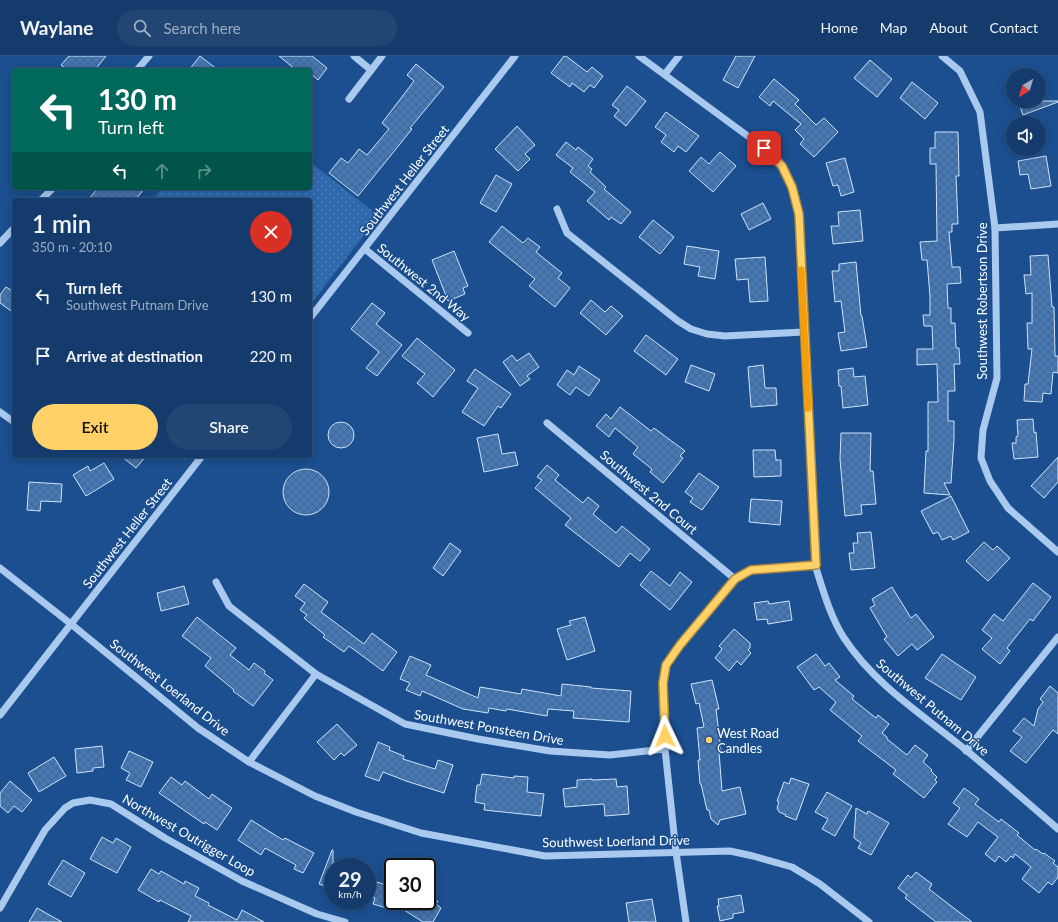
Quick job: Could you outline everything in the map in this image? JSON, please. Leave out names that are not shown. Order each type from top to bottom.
[{"type":"street","points":[[139,68],[149,56]]},
{"type":"street","points":[[354,56],[371,70]]},
{"type":"street","points":[[349,100],[382,56]]},
{"type":"street","name":"Southwest Heller Street","points":[[312,315],[516,56]]},
{"type":"street","name":"Southwest Putnam Drive","points":[[639,56],[764,148],[782,166],[792,187],[799,214],[816,565],[831,615],[844,638],[865,666],[889,689],[966,750],[1058,829]]},
{"type":"street","points":[[665,74],[679,56]]},
{"type":"street","name":"Southwest Robertson Drive","points":[[942,56],[960,71],[980,112],[995,228],[997,378],[983,430],[981,458],[990,481],[1008,508],[1058,552]]},
{"type":"street","points":[[43,198],[51,190]]},
{"type":"street","points":[[557,209],[567,233],[678,321],[692,329],[707,334],[725,336],[804,332]]},
{"type":"street","points":[[995,228],[1058,224]]},
{"type":"street","points":[[0,244],[12,230]]},
{"type":"street","name":"Southwest 2nd Way","points":[[365,249],[468,333]]},
{"type":"street","points":[[0,412],[12,421]]},
{"type":"street","name":"Southwest 2nd Court","points":[[547,423],[735,579]]},
{"type":"street","name":"Southwest Heller Street","points":[[0,715],[200,458]]},
{"type":"street","points":[[686,922],[676,852],[666,749],[663,683],[666,665],[680,645],[735,579],[751,570],[816,565]]},
{"type":"street","name":"Southwest Loerland Drive","points":[[0,568],[198,728],[249,762],[316,796],[356,812],[421,833],[545,856],[730,851],[753,856],[792,867],[820,884],[869,922]]},
{"type":"street","name":"Southwest Ponsteen Drive","points":[[216,582],[229,606],[316,674],[405,724],[478,739],[550,751],[610,755],[666,749]]},
{"type":"street","points":[[966,750],[1058,637]]},
{"type":"street","points":[[249,762],[316,674]]},
{"type":"street","name":"Northwest Outrigger Loop","points":[[0,908],[44,830],[65,808],[73,803],[90,800],[112,804],[166,838],[242,881],[317,914],[345,922]]},
{"type":"shaded area","points":[[312,164],[379,216],[312,302],[312,198],[154,198],[160,190],[312,190]]},
{"type":"building","points":[[69,56],[106,56],[97,68],[65,68],[61,65]]},
{"type":"building","points":[[200,56],[215,68],[191,68]]},
{"type":"building","points":[[279,56],[312,56],[327,68],[318,80],[312,75],[312,68],[294,68]]},
{"type":"building","points":[[564,56],[587,72],[592,67],[603,76],[594,88],[590,85],[584,92],[572,83],[570,87],[551,73]]},
{"type":"building","points":[[736,56],[755,56],[738,88],[723,80]]},
{"type":"building","points":[[870,60],[892,79],[877,97],[854,78]]},
{"type":"building","points":[[416,64],[444,87],[410,128],[412,129],[358,196],[329,173],[341,158],[348,163],[359,149],[367,155],[389,129],[382,123],[414,81],[407,75]]},
{"type":"building","points":[[774,79],[799,100],[795,104],[816,125],[824,118],[838,132],[814,157],[800,144],[804,139],[795,130],[801,124],[773,101],[770,106],[759,97]]},
{"type":"building","points":[[912,82],[938,103],[925,119],[900,98]]},
{"type":"building","points":[[627,86],[646,101],[626,126],[614,116],[619,110],[612,105]]},
{"type":"building","points":[[1046,101],[1058,102],[1046,106]]},
{"type":"building","points":[[1020,108],[1042,108],[1023,115]]},
{"type":"building","points":[[666,112],[699,136],[686,152],[678,146],[674,152],[661,142],[666,135],[655,127]]},
{"type":"building","points":[[517,126],[535,145],[525,154],[530,159],[518,171],[495,149]]},
{"type":"building","points":[[935,132],[958,132],[959,176],[956,176],[958,224],[952,224],[952,232],[949,232],[952,267],[960,267],[961,283],[947,284],[948,308],[951,308],[951,323],[955,323],[956,348],[959,348],[960,364],[954,364],[955,391],[948,391],[948,421],[954,421],[954,439],[951,483],[944,483],[950,495],[924,493],[926,451],[928,451],[928,402],[938,402],[937,364],[917,365],[917,349],[933,349],[932,326],[924,326],[923,315],[930,315],[930,296],[927,260],[922,260],[920,242],[937,241],[936,164],[930,164],[930,148],[935,148]]},
{"type":"building","points":[[566,142],[576,150],[578,147],[593,159],[588,166],[592,169],[590,172],[606,187],[604,189],[631,212],[621,224],[611,217],[609,220],[587,201],[595,192],[570,172],[573,168],[556,155]]},
{"type":"building","points":[[720,152],[736,166],[713,192],[689,171],[701,157],[709,164]]},
{"type":"building","points":[[1046,156],[1051,186],[1031,189],[1028,174],[1020,175],[1018,161]]},
{"type":"building","points":[[845,158],[854,192],[841,196],[838,185],[833,186],[826,163]]},
{"type":"building","points":[[496,175],[512,184],[496,212],[480,203]]},
{"type":"building","points":[[96,190],[143,190],[137,198],[90,198]]},
{"type":"building","points":[[763,203],[771,219],[749,230],[741,214]]},
{"type":"building","points":[[860,210],[863,241],[833,244],[831,226],[839,226],[838,212]]},
{"type":"building","points":[[653,220],[674,237],[660,254],[639,237]]},
{"type":"building","points":[[502,226],[523,243],[528,238],[540,247],[536,252],[562,273],[558,278],[570,288],[555,307],[529,286],[535,279],[489,242]]},
{"type":"building","points":[[687,246],[719,251],[715,279],[698,276],[700,267],[684,264]]},
{"type":"building","points":[[454,251],[468,286],[463,288],[465,294],[448,301],[432,260]]},
{"type":"building","points":[[1048,255],[1052,307],[1054,307],[1055,356],[1058,356],[1058,373],[1053,372],[1051,394],[1043,393],[1042,402],[1024,401],[1025,384],[1028,384],[1032,349],[1028,349],[1027,323],[1032,323],[1032,293],[1026,294],[1024,275],[1031,275],[1030,256]]},
{"type":"building","points":[[765,257],[768,301],[750,302],[748,279],[737,280],[735,259]]},
{"type":"building","points":[[856,262],[861,316],[867,347],[841,351],[838,333],[845,332],[841,301],[835,302],[832,271],[839,271],[839,264]]},
{"type":"building","points":[[6,287],[12,291],[12,312],[0,303],[0,295]]},
{"type":"building","points":[[591,300],[605,312],[611,306],[623,316],[606,335],[580,313]]},
{"type":"building","points":[[372,303],[385,313],[376,324],[402,345],[377,376],[366,368],[379,352],[351,329]]},
{"type":"building","points":[[646,335],[678,359],[666,375],[634,351]]},
{"type":"building","points":[[417,338],[455,370],[433,397],[417,383],[425,374],[402,356]]},
{"type":"building","points":[[529,353],[539,367],[527,376],[530,379],[520,386],[503,362],[512,355],[517,361]]},
{"type":"building","points":[[691,365],[715,374],[709,391],[685,382]]},
{"type":"building","points":[[763,365],[765,388],[776,388],[777,405],[751,407],[748,367]]},
{"type":"building","points":[[579,366],[600,380],[589,396],[576,387],[570,395],[557,385],[567,370],[574,375]]},
{"type":"building","points":[[853,368],[854,377],[865,376],[868,405],[843,408],[838,370]]},
{"type":"building","points":[[475,369],[511,394],[501,408],[498,406],[484,426],[462,412],[478,388],[467,381]]},
{"type":"building","points":[[620,407],[651,431],[654,428],[685,451],[680,456],[683,458],[663,483],[650,472],[652,469],[633,454],[638,447],[615,428],[609,437],[596,426],[606,414],[611,419]]},
{"type":"building","points":[[1033,419],[1034,433],[1036,432],[1038,457],[1014,459],[1012,443],[1016,443],[1016,437],[1018,436],[1017,420]]},
{"type":"building","points":[[341,422],[350,426],[354,435],[350,444],[341,448],[332,444],[328,435],[332,426]]},
{"type":"building","points":[[841,433],[871,433],[870,471],[873,471],[876,504],[861,505],[862,514],[845,516],[840,459]]},
{"type":"building","points":[[498,434],[502,454],[515,452],[518,465],[484,472],[477,438]]},
{"type":"building","points":[[753,450],[775,450],[776,460],[781,460],[781,476],[754,477]]},
{"type":"building","points":[[1058,457],[1058,482],[1044,498],[1031,486]]},
{"type":"building","points":[[124,458],[144,458],[136,468]]},
{"type":"building","points":[[104,463],[114,479],[86,496],[73,475],[88,466],[90,471]]},
{"type":"building","points":[[547,465],[559,475],[555,480],[583,503],[588,497],[599,506],[593,514],[616,533],[622,526],[650,549],[640,561],[630,553],[619,567],[565,525],[571,518],[535,488],[542,480],[537,477]]},
{"type":"building","points":[[306,469],[319,473],[325,479],[329,492],[325,505],[319,511],[306,515],[293,511],[287,505],[283,492],[287,479],[293,473]]},
{"type":"building","points":[[699,473],[719,487],[702,510],[690,502],[693,498],[685,492]]},
{"type":"building","points":[[29,482],[62,484],[61,502],[41,501],[40,511],[27,510]]},
{"type":"building","points":[[951,496],[969,532],[953,540],[951,536],[942,540],[938,532],[933,534],[921,511]]},
{"type":"building","points":[[751,499],[782,501],[780,525],[749,522]]},
{"type":"building","points":[[871,532],[875,568],[851,570],[849,553],[854,553],[853,543],[858,543],[857,533]]},
{"type":"building","points":[[984,542],[993,550],[997,546],[1010,558],[988,581],[966,561]]},
{"type":"building","points":[[450,543],[461,551],[443,576],[433,568]]},
{"type":"building","points":[[651,571],[670,586],[680,572],[692,582],[670,610],[640,585]]},
{"type":"building","points":[[1033,583],[1051,597],[1033,621],[1030,619],[1007,648],[1010,651],[1000,664],[982,649],[992,638],[982,630],[994,614],[1003,621]]},
{"type":"building","points":[[304,584],[328,602],[321,612],[364,644],[372,633],[397,652],[383,671],[349,646],[344,652],[323,637],[325,635],[304,618],[307,615],[300,610],[305,603],[295,596]]},
{"type":"building","points":[[184,586],[189,604],[161,611],[157,593]]},
{"type":"building","points":[[892,587],[911,618],[916,614],[934,637],[917,650],[912,644],[898,656],[884,639],[887,637],[870,608],[875,605],[872,599]]},
{"type":"building","points":[[768,601],[769,604],[789,601],[792,620],[768,624],[767,619],[757,620],[754,603]]},
{"type":"building","points":[[197,617],[236,648],[230,655],[249,670],[254,663],[265,671],[264,673],[273,680],[253,706],[233,691],[234,690],[205,666],[211,658],[182,636]]},
{"type":"building","points":[[585,617],[595,651],[567,660],[557,629],[571,625],[569,621]]},
{"type":"building","points":[[734,629],[750,643],[750,648],[748,650],[751,653],[741,665],[737,661],[729,671],[715,658],[722,649],[719,646]]},
{"type":"building","points":[[816,654],[825,666],[829,663],[840,677],[835,680],[854,696],[852,699],[876,718],[878,715],[889,724],[882,733],[887,737],[887,739],[907,755],[915,745],[928,755],[923,762],[937,777],[935,780],[937,782],[924,798],[893,774],[896,770],[858,741],[862,736],[830,710],[836,702],[819,687],[814,690],[797,667]]},
{"type":"building","points":[[942,654],[976,677],[961,700],[925,678]]},
{"type":"building","points":[[410,656],[431,665],[426,675],[478,698],[480,687],[521,694],[522,689],[561,696],[562,684],[631,691],[629,722],[573,718],[574,711],[548,709],[547,716],[507,709],[506,711],[489,708],[488,713],[463,709],[422,691],[420,696],[406,690],[410,683],[400,679]]},
{"type":"building","points":[[712,680],[719,709],[716,709],[721,751],[719,752],[722,791],[740,787],[746,814],[720,820],[718,825],[711,819],[709,810],[707,810],[700,784],[698,760],[700,760],[697,728],[704,727],[699,703],[696,704],[691,684]]},
{"type":"building","points":[[1050,686],[1058,693],[1058,734],[1053,730],[1026,763],[1010,751],[1022,737],[1013,731],[1024,718],[1034,726],[1038,709],[1043,702],[1040,699]]},
{"type":"building","points":[[337,724],[357,745],[344,756],[341,753],[334,760],[317,742]]},
{"type":"building","points":[[378,742],[390,747],[389,750],[404,756],[403,759],[435,769],[438,760],[453,765],[444,793],[383,772],[379,781],[365,776]]},
{"type":"building","points":[[102,746],[104,767],[93,768],[93,771],[77,773],[75,749]]},
{"type":"building","points":[[129,751],[153,762],[141,787],[126,780],[130,773],[121,768]]},
{"type":"building","points":[[54,757],[66,776],[39,792],[28,773]]},
{"type":"building","points":[[482,774],[514,778],[514,776],[528,777],[527,792],[544,794],[541,816],[484,810],[485,804],[475,802],[477,785],[480,785]]},
{"type":"building","points":[[171,777],[182,785],[185,781],[209,799],[212,794],[232,808],[217,830],[205,822],[204,824],[159,793]]},
{"type":"building","points":[[791,778],[809,784],[796,820],[785,816],[786,815],[779,812],[777,808],[779,802],[777,801],[784,782],[789,784]]},
{"type":"building","points":[[616,779],[617,787],[627,786],[629,814],[605,816],[604,804],[565,807],[563,789],[577,787],[577,780]]},
{"type":"building","points":[[10,781],[32,800],[22,812],[14,806],[8,813],[0,806],[0,793]]},
{"type":"building","points":[[964,788],[979,799],[975,804],[999,822],[1001,819],[1019,833],[1017,835],[1035,850],[1036,849],[1043,854],[1044,853],[1055,861],[1053,863],[1058,867],[1058,877],[1052,885],[1048,882],[1039,893],[1022,879],[1031,867],[1015,854],[1013,858],[1011,856],[1006,862],[999,856],[995,862],[985,854],[998,837],[978,822],[967,837],[948,824],[960,808],[953,803]]},
{"type":"building","points":[[827,792],[852,806],[835,836],[822,829],[828,819],[815,812]]},
{"type":"building","points":[[856,808],[867,814],[868,811],[889,823],[871,855],[858,848],[861,843],[854,838]]},
{"type":"building","points":[[251,820],[283,840],[285,838],[314,853],[303,873],[294,869],[296,865],[265,848],[261,855],[238,840]]},
{"type":"building","points":[[102,837],[113,843],[116,838],[131,847],[117,873],[90,859]]},
{"type":"building","points":[[332,850],[333,850],[333,858],[329,858]]},
{"type":"building","points":[[63,860],[85,873],[71,897],[48,884]]},
{"type":"building","points":[[151,869],[159,874],[161,871],[184,884],[185,881],[199,888],[195,896],[209,903],[208,905],[237,920],[242,910],[264,922],[188,922],[191,916],[160,900],[159,902],[138,890]]},
{"type":"building","points":[[324,871],[324,886],[319,884]]},
{"type":"building","points":[[916,872],[932,884],[929,889],[972,922],[936,922],[905,898],[907,895],[898,888],[908,875],[911,878]]},
{"type":"building","points":[[376,882],[384,884],[384,907],[376,905]]},
{"type":"building","points":[[741,895],[744,912],[733,914],[733,918],[720,921],[717,906],[719,906],[718,899]]},
{"type":"building","points":[[652,899],[656,922],[629,922],[626,903]]},
{"type":"building","points":[[436,904],[441,908],[433,922],[423,922],[404,910],[436,910]]},
{"type":"building","points":[[37,908],[62,922],[29,922]]},
{"type":"slow traffic","points":[[801,270],[808,408]]},
{"type":"place","name":"West Road Candles","points":[[709,740]]},
{"type":"route","points":[[665,736],[663,683],[666,665],[680,645],[735,579],[751,570],[816,565],[799,214],[792,187],[782,166],[764,148]]}]
